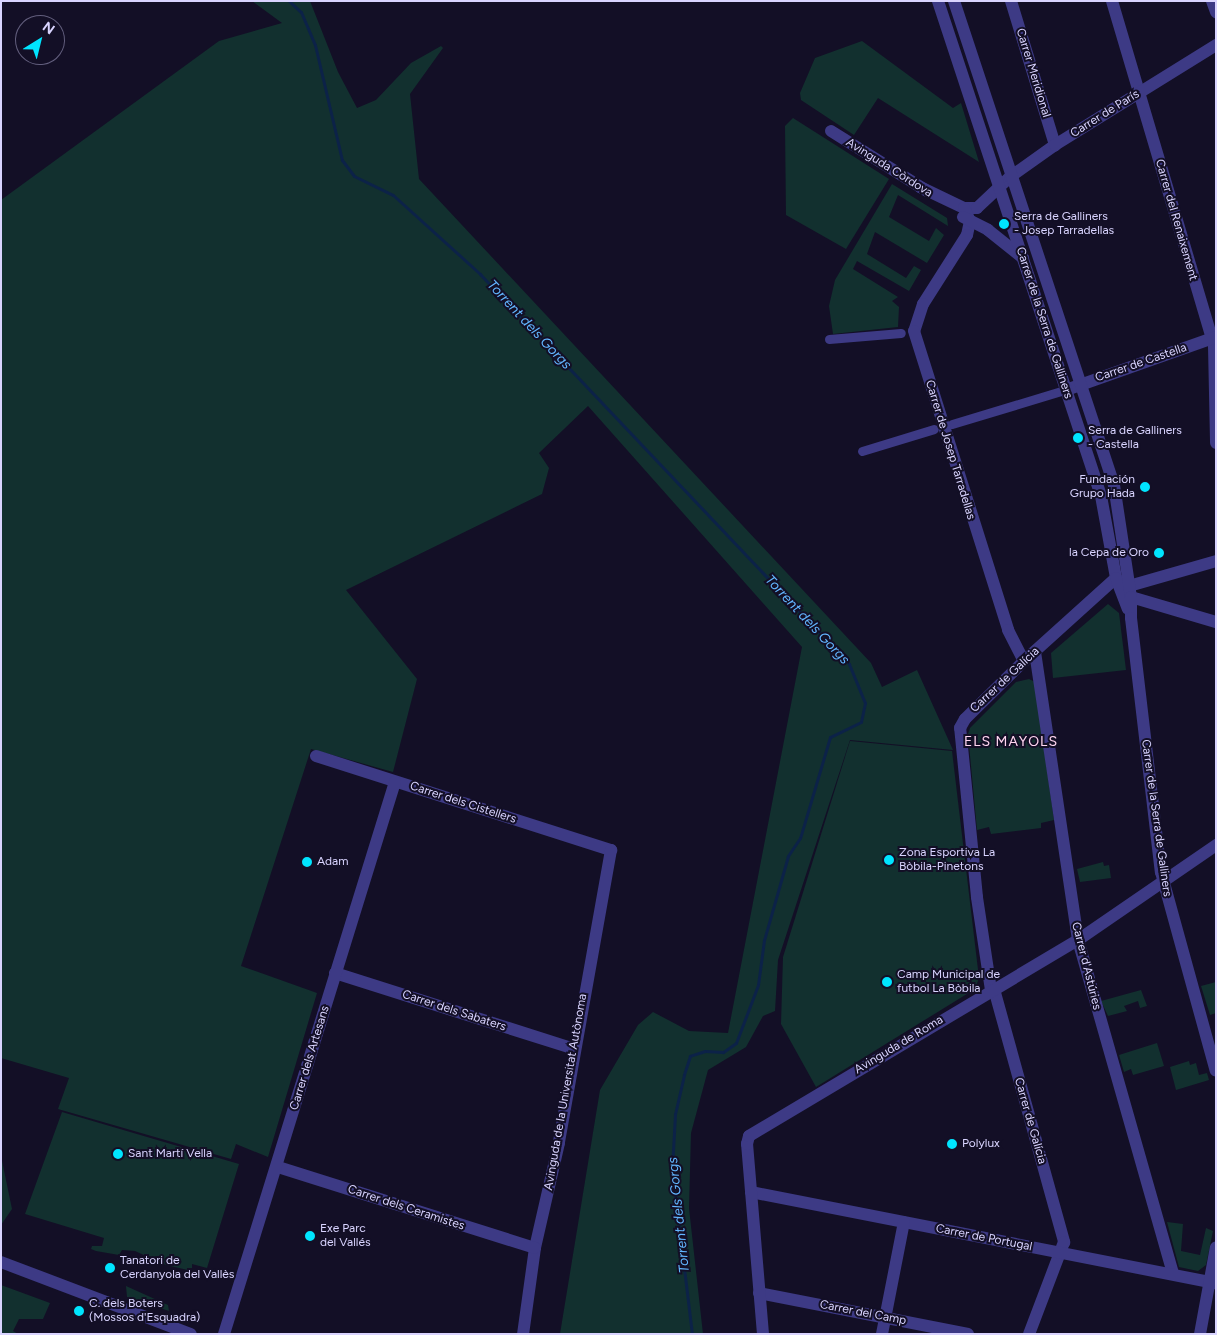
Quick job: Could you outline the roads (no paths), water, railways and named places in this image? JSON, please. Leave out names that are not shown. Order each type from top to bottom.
[{"type":"street","name":"Carrer de la Serra de Galliners","points":[[954,1],[1010,176],[1022,202],[1114,485],[1130,592],[1131,618],[1163,883],[1216,1071]]},
{"type":"street","name":"Carrer Meridional","points":[[1010,1],[1055,145]]},
{"type":"street","name":"Carrer del Renaixement","points":[[1112,1],[1214,337],[1216,443]]},
{"type":"street","points":[[1212,1],[1216,12]]},
{"type":"street","name":"Carrer de la Serra de Galliners","points":[[942,3],[998,187],[1023,258],[1064,390],[1101,496],[1116,578],[1131,618]]},
{"type":"street","name":"Carrer de París","points":[[987,202],[998,187],[1010,176],[1055,145],[1216,45]]},
{"type":"street","name":"Avinguda Còrdova","points":[[831,131],[947,204],[970,221],[988,230],[1023,258]]},
{"type":"street","points":[[920,187],[964,208],[977,208],[987,202]]},
{"type":"street","points":[[964,240],[976,231],[988,230],[982,217],[987,202]]},
{"type":"street","points":[[964,208],[970,221],[964,240]]},
{"type":"street","name":"Carrer de Josep Tarradellas","points":[[964,240],[923,304],[914,332],[1008,630],[1024,661]]},
{"type":"street","points":[[829,339],[901,332]]},
{"type":"street","name":"Carrer de Castella","points":[[952,424],[1064,390],[1214,337]]},
{"type":"street","points":[[862,451],[934,429]]},
{"type":"street","points":[[1106,531],[1115,533],[1120,528]]},
{"type":"street","points":[[1130,592],[1216,561]]},
{"type":"street","points":[[1116,578],[1122,577],[1130,592],[1216,622]]},
{"type":"street","name":"Carrer de Galícia","points":[[1029,1334],[1064,1242],[992,989],[976,888],[960,728],[965,719],[1024,661],[1116,578]]},
{"type":"street","name":"Carrer d'Astúries","points":[[1035,652],[1078,940],[1173,1273]]},
{"type":"street","name":"Carrer dels Cistellers","points":[[316,756],[611,850]]},
{"type":"street","name":"Carrer dels Artesans","points":[[224,1334],[278,1167],[335,973],[395,782]]},
{"type":"street","name":"Avinguda de Roma","points":[[763,1334],[747,1144],[749,1136],[992,989],[1078,940],[1216,845]]},
{"type":"street","name":"Avinguda de la Universitat Autònoma","points":[[523,1334],[535,1248],[559,1143],[574,1049],[611,850]]},
{"type":"street","name":"Carrer dels Sabaters","points":[[335,973],[574,1049]]},
{"type":"street","name":"Carrer dels Ceramistes","points":[[278,1167],[535,1248]]},
{"type":"street","name":"Carrer de Portugal","points":[[751,1192],[1212,1282]]},
{"type":"street","points":[[882,1334],[904,1222]]},
{"type":"street","points":[[1200,1334],[1212,1282],[1216,1247]]},
{"type":"street","points":[[1,1262],[191,1334]]},
{"type":"street","name":"Carrer del Camp","points":[[759,1293],[968,1334]]},
{"type":"waterway","name":"Torrent dels Gorgs","points":[[289,1],[301,12],[315,45],[342,160],[354,176],[393,195],[480,274],[849,664],[865,703],[861,722],[830,737],[800,838],[788,856],[764,940],[758,985],[736,1043],[723,1052],[705,1051],[690,1056],[684,1075],[675,1114],[672,1169],[692,1334]]},
{"type":"place","name":"Serra de Galliners - Josep Tarradellas","points":[[1004,224]]},
{"type":"place","name":"Serra de Galliners - Castella","points":[[1078,438]]},
{"type":"place","name":"Fundación Grupo Hada","points":[[1145,487]]},
{"type":"place","name":"la Cepa de Oro","points":[[1159,553]]},
{"type":"place","name":"Zona Esportiva La Bòbila-Pinetons","points":[[889,860]]},
{"type":"place","name":"Adam","points":[[307,862]]},
{"type":"place","name":"Camp Municipal de futbol La Bòbila","points":[[887,982]]},
{"type":"place","name":"Polylux","points":[[952,1144]]},
{"type":"place","name":"Sant Martí Vella","points":[[118,1154]]},
{"type":"place","name":"Exe Parc del Vallés","points":[[310,1236]]},
{"type":"place","name":"Tanatori de Cerdanyola del Vallès","points":[[110,1268]]},
{"type":"place","name":"C. dels Boters (Mossos d'Esquadra)","points":[[79,1311]]},
{"type":"district","name":"ELS MAYOLS","points":[[1011,742]]}]
